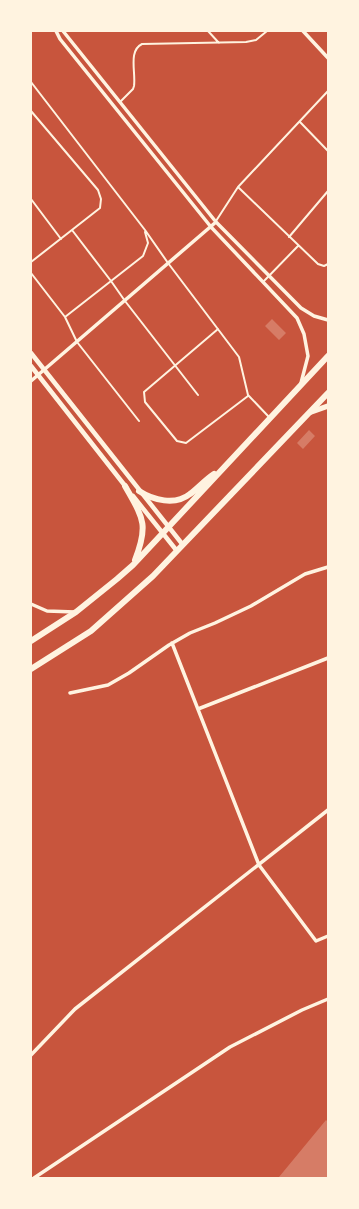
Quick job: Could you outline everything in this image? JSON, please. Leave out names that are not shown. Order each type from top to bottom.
[{"type":"main road","points":[[31,641],[76,612],[133,565],[328,356]]},
{"type":"main road","points":[[31,669],[91,631],[147,582],[328,393]]},
{"type":"main road","points":[[307,414],[328,406]]},
{"type":"main road","points":[[139,491],[155,500],[178,500],[189,495],[229,462]]},
{"type":"main road","points":[[125,486],[139,511],[144,529],[141,546],[133,565]]},
{"type":"street","points":[[56,31],[65,45],[210,227],[297,318],[304,334],[308,356],[301,386]]},
{"type":"street","points":[[63,31],[216,222],[301,308],[314,316],[328,320]]},
{"type":"street","points":[[303,31],[328,58]]},
{"type":"street","points":[[31,381],[216,222]]},
{"type":"street","points":[[31,354],[183,545]]},
{"type":"street","points":[[31,366],[177,551]]},
{"type":"street","points":[[70,693],[108,685],[190,633],[216,623],[251,606],[305,574],[328,567]]},
{"type":"street","points":[[31,604],[47,611],[76,612]]},
{"type":"street","points":[[172,643],[259,865],[316,941],[328,936]]},
{"type":"street","points":[[198,709],[328,658]]},
{"type":"street","points":[[31,1055],[75,1009],[328,810]]},
{"type":"street","points":[[34,1178],[230,1047],[302,1010],[328,999]]},
{"type":"lane","points":[[208,31],[219,43]]},
{"type":"lane","points":[[120,102],[133,89],[134,86],[134,53],[137,46],[142,44],[246,42],[256,40],[266,31]]},
{"type":"lane","points":[[31,82],[145,230],[239,357],[248,395],[270,418]]},
{"type":"lane","points":[[216,222],[238,187],[328,91]]},
{"type":"lane","points":[[31,111],[98,190],[101,199],[100,208],[31,262]]},
{"type":"lane","points":[[300,122],[328,151]]},
{"type":"lane","points":[[238,187],[318,264],[324,266],[328,264]]},
{"type":"lane","points":[[289,237],[328,190]]},
{"type":"lane","points":[[31,199],[61,239]]},
{"type":"lane","points":[[72,230],[198,395]]},
{"type":"lane","points":[[65,317],[143,256],[148,243],[145,230]]},
{"type":"lane","points":[[264,282],[298,246]]},
{"type":"lane","points":[[31,273],[65,317],[78,342],[139,421]]},
{"type":"lane","points":[[218,329],[144,392],[145,402],[177,441],[186,443],[248,395]]},
{"type":"building","points":[[272,319],[286,333],[279,340],[265,326]]},
{"type":"building","points":[[309,430],[315,436],[303,449],[297,443]]},
{"type":"building","points":[[326,1120],[328,1122],[328,1178],[280,1178],[279,1177]]}]
